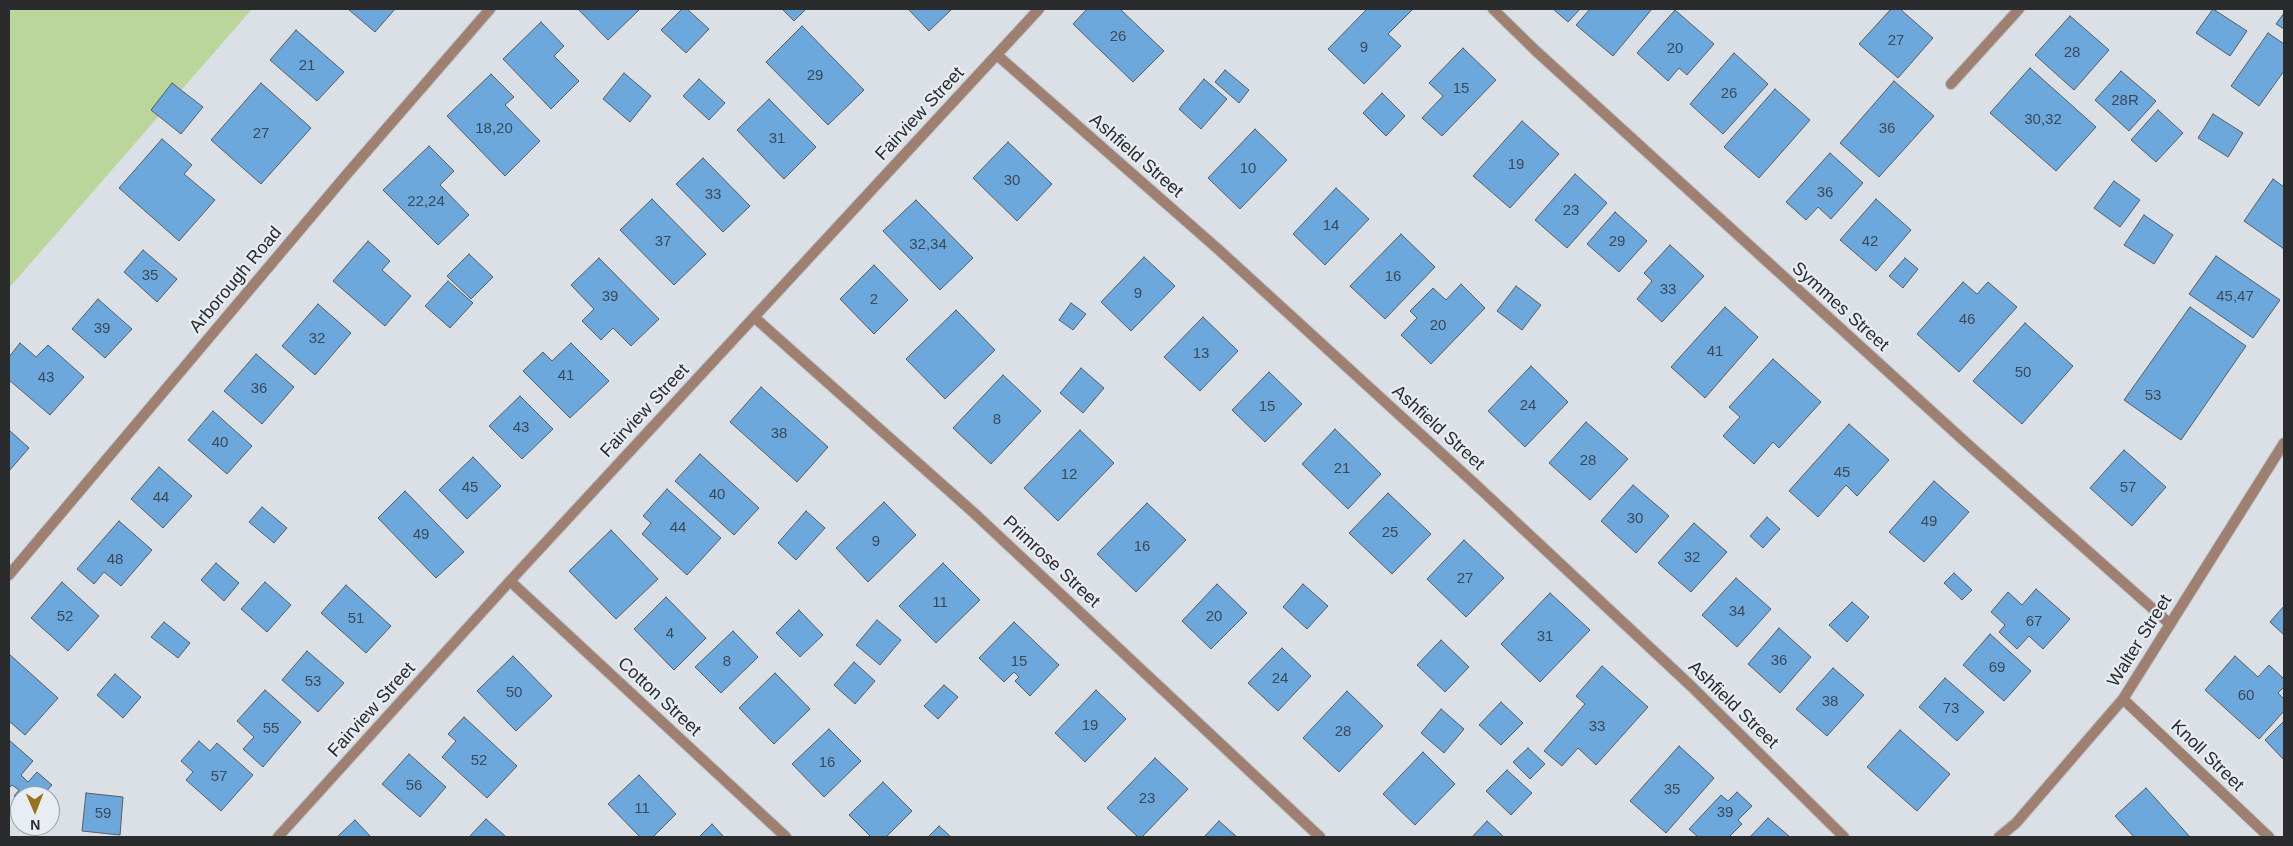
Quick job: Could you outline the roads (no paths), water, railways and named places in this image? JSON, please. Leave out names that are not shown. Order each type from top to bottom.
[{"type":"street","name":"Arborough Road","points":[[9,574],[347,174],[490,9]]},
{"type":"street","name":"Fairview Street","points":[[278,837],[510,581],[1039,9]]},
{"type":"street","name":"Symmes Street","points":[[1493,9],[1536,51],[1966,443],[2170,624]]},
{"type":"street","points":[[1951,84],[2019,9]]},
{"type":"street","name":"Ashfield Street","points":[[997,55],[1219,250],[1475,484],[1691,686],[1844,837]]},
{"type":"street","name":"Primrose Street","points":[[754,317],[974,513],[1320,837]]},
{"type":"street","name":"Walter Street","points":[[1999,837],[2016,823],[2123,699],[2284,443]]},
{"type":"street","name":"Cotton Street","points":[[510,581],[786,837]]},
{"type":"street","name":"Knoll Street","points":[[2123,699],[2269,837]]}]
